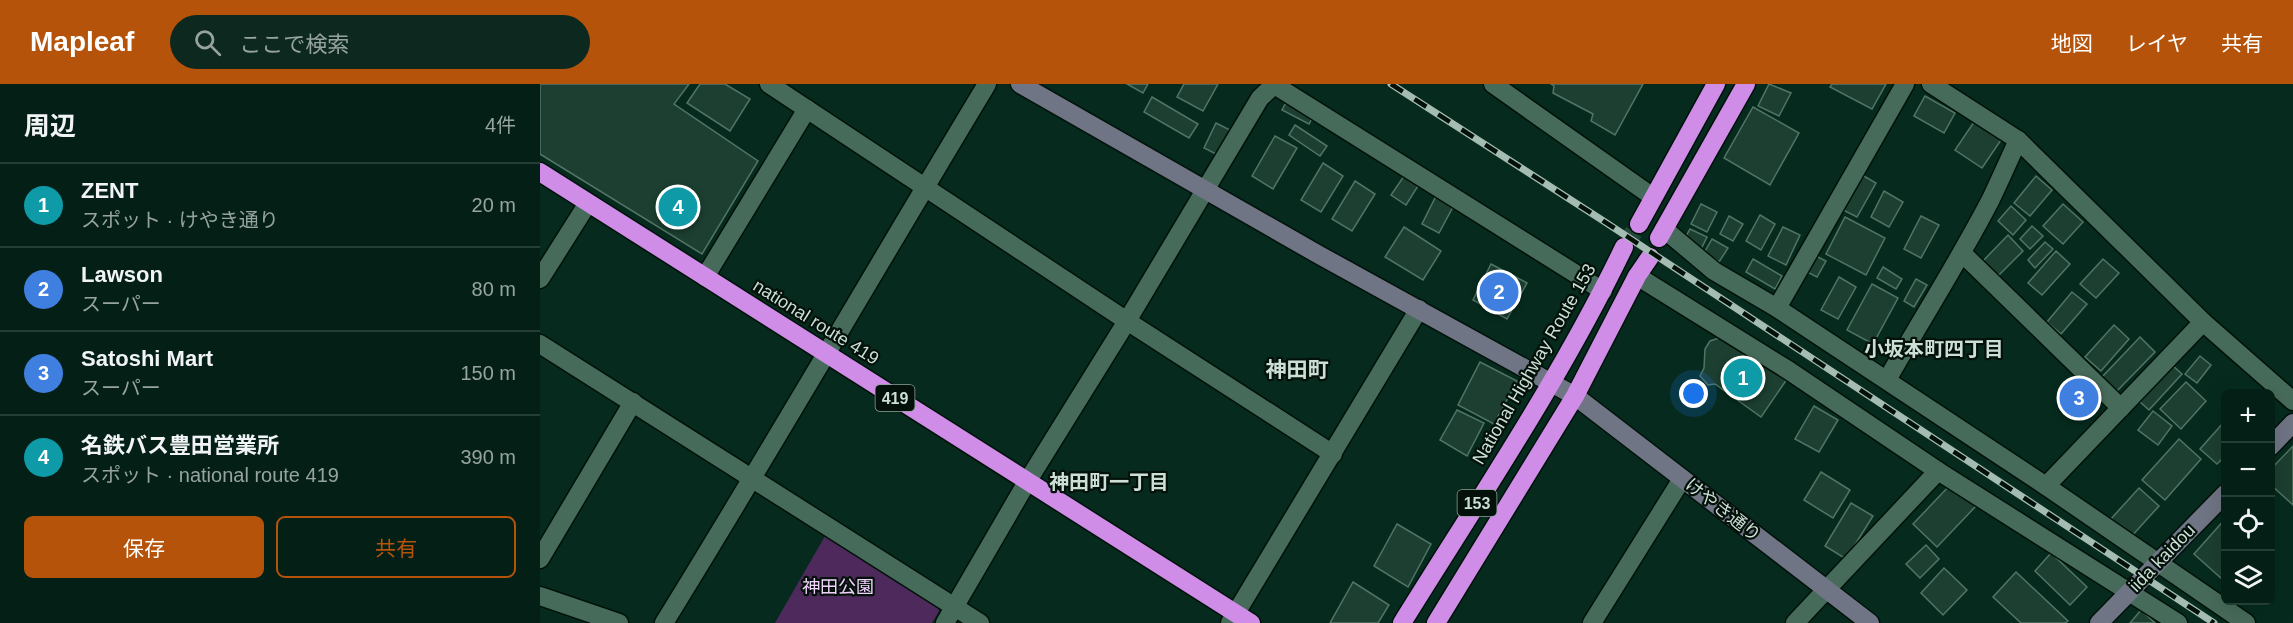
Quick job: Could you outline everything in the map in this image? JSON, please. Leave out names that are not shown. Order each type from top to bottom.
[{"type":"highway","points":[[1639,224],[1716,84]]},
{"type":"highway","points":[[1662,233],[1746,84]]},
{"type":"highway","name":"national route 419","points":[[540,172],[1239,620]]},
{"type":"highway","name":"National Highway Route 153","points":[[1402,623],[1551,382],[1603,291],[1624,247]]},
{"type":"highway","name":"153","points":[[1436,623],[1575,396],[1637,276],[1650,257]]},
{"type":"street","points":[[769,84],[1333,454]]},
{"type":"street","points":[[664,623],[753,479],[825,353],[987,84]]},
{"type":"street","name":"けやき通り","points":[[1020,84],[1321,256],[1575,396],[1870,623]]},
{"type":"street","points":[[950,615],[1027,482],[1127,321],[1260,98],[1275,84],[1603,291]]},
{"type":"street","points":[[1493,84],[1653,197]]},
{"type":"street","points":[[1777,308],[1905,84]]},
{"type":"street","points":[[1931,84],[2018,140],[2203,322],[2293,401]]},
{"type":"street","points":[[705,276],[807,109]]},
{"type":"street","points":[[1887,380],[1931,301],[1962,253],[2018,140]]},
{"type":"street","points":[[540,279],[588,202]]},
{"type":"street","points":[[1662,233],[1713,271],[1777,308],[1887,380],[2246,623]]},
{"type":"street","points":[[1962,253],[2121,408]]},
{"type":"street","points":[[1637,276],[1788,370],[1938,471],[2178,623]]},
{"type":"street","points":[[1239,620],[1419,309]]},
{"type":"street","points":[[2046,486],[2203,322]]},
{"type":"street","points":[[540,344],[753,479],[950,615],[980,623]]},
{"type":"street","points":[[540,559],[633,402]]},
{"type":"street","points":[[2275,443],[2293,423]]},
{"type":"street","points":[[1795,623],[1938,471]]},
{"type":"street","points":[[1592,623],[1682,479]]},
{"type":"street","name":"iida kaidou","points":[[2099,623],[2222,497]]},
{"type":"street","points":[[540,596],[619,623]]},
{"type":"green space","name":"神田公園","points":[[825,536],[936,605],[939,611],[932,623],[775,623]]},
{"type":"building","points":[[540,84],[689,84],[674,104],[758,161],[702,254],[540,154]]},
{"type":"building","points":[[700,84],[725,84],[750,99],[730,131],[687,103]]},
{"type":"building","points":[[1127,84],[1148,84],[1143,93]]},
{"type":"building","points":[[1184,84],[1218,84],[1203,111],[1177,97]]},
{"type":"building","points":[[1551,84],[1643,84],[1615,135],[1591,121],[1593,114],[1553,93],[1554,86]]},
{"type":"building","points":[[1769,84],[1791,93],[1779,116],[1758,106]]},
{"type":"building","points":[[1832,84],[1886,84],[1872,109],[1830,87]]},
{"type":"building","points":[[1925,96],[1955,113],[1944,133],[1914,116]]},
{"type":"building","points":[[1152,97],[1198,124],[1189,138],[1144,112]]},
{"type":"building","points":[[1289,97],[1316,111],[1309,124],[1282,110]]},
{"type":"building","points":[[1753,107],[1799,133],[1770,185],[1724,158]]},
{"type":"building","points":[[1974,122],[2001,140],[1982,168],[1955,150]]},
{"type":"building","points":[[1216,123],[1230,130],[1218,155],[1204,148]]},
{"type":"building","points":[[1295,125],[1327,146],[1320,156],[1289,135]]},
{"type":"building","points":[[1275,136],[1297,148],[1273,189],[1252,176]]},
{"type":"building","points":[[1323,163],[1343,176],[1321,212],[1301,200]]},
{"type":"building","points":[[1862,175],[1876,183],[1857,217],[1843,210]]},
{"type":"building","points":[[1404,176],[1418,186],[1406,205],[1391,195]]},
{"type":"building","points":[[2036,176],[2052,190],[2030,216],[2014,203]]},
{"type":"building","points":[[1355,181],[1375,194],[1352,231],[1332,219]]},
{"type":"building","points":[[1884,191],[1903,202],[1889,227],[1871,217]]},
{"type":"building","points":[[1436,196],[1454,205],[1439,233],[1422,224]]},
{"type":"building","points":[[1701,204],[1717,212],[1707,232],[1691,224]]},
{"type":"building","points":[[2063,204],[2083,222],[2063,244],[2043,226]]},
{"type":"building","points":[[2011,206],[2026,220],[2013,235],[1998,221]]},
{"type":"building","points":[[1760,215],[1775,224],[1761,250],[1746,241]]},
{"type":"building","points":[[1729,216],[1743,224],[1733,241],[1720,234]]},
{"type":"building","points":[[1921,216],[1939,225],[1921,258],[1904,249]]},
{"type":"building","points":[[1845,217],[1885,238],[1866,275],[1826,254]]},
{"type":"building","points":[[2032,226],[2043,236],[2030,249],[2020,239]]},
{"type":"building","points":[[1404,227],[1441,251],[1423,280],[1385,257]]},
{"type":"building","points":[[1783,227],[1800,235],[1786,265],[1768,256]]},
{"type":"building","points":[[1690,229],[1707,237],[1701,249],[1684,240]]},
{"type":"building","points":[[2008,235],[2023,251],[1997,277],[1982,262]]},
{"type":"building","points":[[1712,239],[1728,248],[1719,262],[1704,253]]},
{"type":"building","points":[[2045,242],[2053,249],[2035,268],[2028,260]]},
{"type":"building","points":[[2056,251],[2070,264],[2042,295],[2028,283]]},
{"type":"building","points":[[1816,256],[1826,261],[1817,277],[1807,272]]},
{"type":"building","points":[[1753,259],[1782,276],[1775,289],[1746,272]]},
{"type":"building","points":[[2103,259],[2119,273],[2096,298],[2080,284]]},
{"type":"building","points":[[1491,264],[1527,283],[1507,319],[1473,300]]},
{"type":"building","points":[[1883,267],[1902,279],[1896,289],[1877,278]]},
{"type":"building","points":[[1839,277],[1856,287],[1838,319],[1821,310]]},
{"type":"building","points":[[1916,279],[1927,285],[1914,307],[1904,301]]},
{"type":"building","points":[[1872,284],[1898,298],[1873,344],[1847,330]]},
{"type":"building","points":[[2072,292],[2087,304],[2061,334],[2047,322]]},
{"type":"building","points":[[2114,325],[2129,339],[2101,371],[2085,357]]},
{"type":"building","points":[[1722,337],[1787,379],[1761,417],[1715,384],[1708,385],[1700,376],[1704,368],[1705,349],[1710,341]]},
{"type":"building","points":[[2140,337],[2155,352],[2117,391],[2102,377]]},
{"type":"building","points":[[2200,356],[2211,365],[2197,383],[2185,374]]},
{"type":"building","points":[[1480,362],[1517,381],[1494,424],[1458,405]]},
{"type":"building","points":[[2172,365],[2182,374],[2149,410],[2139,401]]},
{"type":"building","points":[[2186,382],[2206,401],[2181,429],[2160,409]]},
{"type":"building","points":[[1814,406],[1838,420],[1819,452],[1795,439]]},
{"type":"building","points":[[1457,410],[1484,423],[1467,456],[1440,440]]},
{"type":"building","points":[[2153,411],[2172,426],[2158,445],[2138,430]]},
{"type":"building","points":[[2221,425],[2221,460],[2217,464],[2200,449]]},
{"type":"building","points":[[2179,439],[2201,459],[2165,500],[2142,480]]},
{"type":"building","points":[[2293,446],[2293,505],[2275,489],[2275,465]]},
{"type":"building","points":[[1821,472],[1850,490],[1833,518],[1804,500]]},
{"type":"building","points":[[1952,483],[1976,506],[1937,547],[1913,524]]},
{"type":"building","points":[[2139,488],[2159,506],[2130,538],[2110,520]]},
{"type":"building","points":[[1851,503],[1873,516],[1846,559],[1825,546]]},
{"type":"building","points":[[1397,524],[1431,544],[1408,587],[1374,566]]},
{"type":"building","points":[[2221,524],[2221,578],[2194,554]]},
{"type":"building","points":[[1926,545],[1939,559],[1920,578],[1906,564]]},
{"type":"building","points":[[2051,553],[2087,587],[2070,605],[2035,571]]},
{"type":"building","points":[[1944,568],[1967,590],[1943,615],[1921,593]]},
{"type":"building","points":[[2016,572],[2068,621],[2065,623],[2021,623],[1993,597]]},
{"type":"building","points":[[1353,582],[1389,605],[1378,623],[1330,623]]},
{"type":"building","points":[[2141,610],[2155,623],[2130,623]]},
{"type":"tunnel","points":[[1624,247],[1639,224]]},
{"type":"railway","points":[[1391,84],[1602,220],[2214,623]]},
{"type":"place","name":"名鉄バス豊田営業所","points":[[678,207]]},
{"type":"place","name":"Lawson","points":[[1499,292]]},
{"type":"place","name":"ZENT","points":[[1743,378]]},
{"type":"place","name":"Satoshi Mart","points":[[2079,398]]},
{"type":"district","name":"小坂本町四丁目","points":[[1934,349]]},
{"type":"district","name":"神田町","points":[[1297,369]]},
{"type":"district","name":"神田町一丁目","points":[[1109,482]]}]
